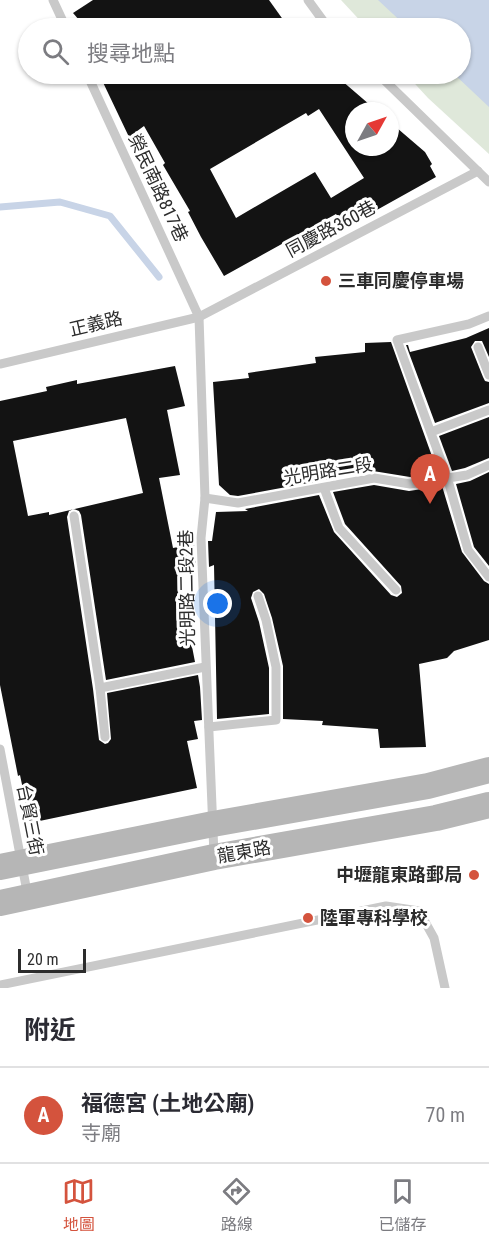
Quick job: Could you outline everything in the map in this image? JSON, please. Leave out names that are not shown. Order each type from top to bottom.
[{"type":"street","name":"龍東路","points":[[11,864],[213,824],[429,786],[489,770]]},
{"type":"street","name":"龍東路","points":[[0,903],[214,857],[436,818],[489,805]]},
{"type":"lane","points":[[53,0],[61,18]]},
{"type":"lane","points":[[308,0],[321,18]]},
{"type":"lane","name":"榮民南路817巷","points":[[92,84],[199,317]]},
{"type":"lane","points":[[388,84],[489,182]]},
{"type":"lane","name":"同慶路360巷","points":[[199,317],[478,171]]},
{"type":"lane","points":[[489,316],[469,324],[398,340],[447,477],[468,550],[489,577]]},
{"type":"lane","name":"正義路","points":[[0,364],[199,317]]},
{"type":"lane","name":"光明路二段2巷","points":[[199,317],[205,498],[201,538],[214,857]]},
{"type":"lane","points":[[478,346],[489,375]]},
{"type":"lane","points":[[431,432],[489,410]]},
{"type":"lane","name":"光明路二段","points":[[205,498],[238,503],[374,478],[410,483],[467,475],[489,465]]},
{"type":"lane","points":[[324,488],[339,528],[396,590]]},
{"type":"lane","points":[[74,516],[100,688],[105,737]]},
{"type":"lane","points":[[209,727],[276,720],[276,667],[266,620],[258,596]]},
{"type":"lane","points":[[100,688],[205,667]]},
{"type":"lane","name":"台貿三街","points":[[0,749],[11,864],[28,897]]},
{"type":"lane","points":[[0,985],[386,906],[419,911],[434,938],[445,988]]},
{"type":"shaded area","points":[[341,0],[489,0],[489,154],[415,84],[471,84],[471,18],[358,18]]},
{"type":"water","points":[[378,0],[489,0],[489,107],[465,84],[471,84],[471,18],[397,18]]},
{"type":"building","points":[[93,0],[269,0],[282,18],[77,18],[73,13]]},
{"type":"building","points":[[104,84],[346,84],[367,102],[345,102],[345,149],[319,109],[308,116],[306,113],[210,169],[236,218],[315,172],[331,198],[364,178],[350,156],[399,156],[399,130],[425,152],[436,177],[375,211],[371,203],[341,221],[336,214],[224,276],[163,165],[165,163],[144,126],[129,137]]},
{"type":"building","points":[[489,328],[489,357],[482,341],[475,341],[471,347],[485,381],[489,382],[489,403],[435,423],[406,345],[410,352],[466,338]]},
{"type":"building","points":[[391,342],[438,473],[410,477],[373,471],[238,496],[230,495],[219,485],[213,382],[249,378],[248,373],[316,363],[315,357],[365,352],[365,343]]},
{"type":"building","points":[[175,366],[185,406],[167,410],[180,475],[159,478],[173,548],[194,544],[196,570],[178,574],[195,662],[106,680],[81,515],[74,509],[143,493],[126,418],[13,441],[28,516],[49,512],[49,515],[73,509],[69,511],[67,517],[99,740],[105,744],[111,739],[107,693],[198,675],[202,720],[194,721],[198,739],[187,741],[197,788],[30,823],[0,685],[0,401],[47,391],[46,387],[77,380],[77,384]]},
{"type":"building","points":[[489,417],[489,458],[452,471],[439,436]]},
{"type":"building","points":[[489,472],[489,566],[474,547],[456,484],[470,481]]},
{"type":"building","points":[[374,485],[409,491],[442,486],[462,552],[484,581],[489,584],[489,640],[454,651],[447,658],[419,664],[426,747],[380,748],[378,729],[322,725],[323,721],[283,719],[283,666],[272,618],[264,594],[259,589],[253,592],[251,598],[269,668],[269,714],[217,719],[214,565],[209,567],[208,541],[212,541],[216,512],[248,511],[245,509],[319,495],[334,532],[391,595],[397,597],[402,593],[401,586],[345,524],[333,492]]},
{"type":"waterway","points":[[0,207],[60,202],[110,216],[159,277]]},
{"type":"place","name":"三車同慶停車場","points":[[326,281]]},
{"type":"place","name":"福德宮 (土地公廟)","points":[[430,504]]},
{"type":"place","name":"中壢龍東路郵局","points":[[474,875]]},
{"type":"place","name":"陸軍專科學校","points":[[308,918]]}]
